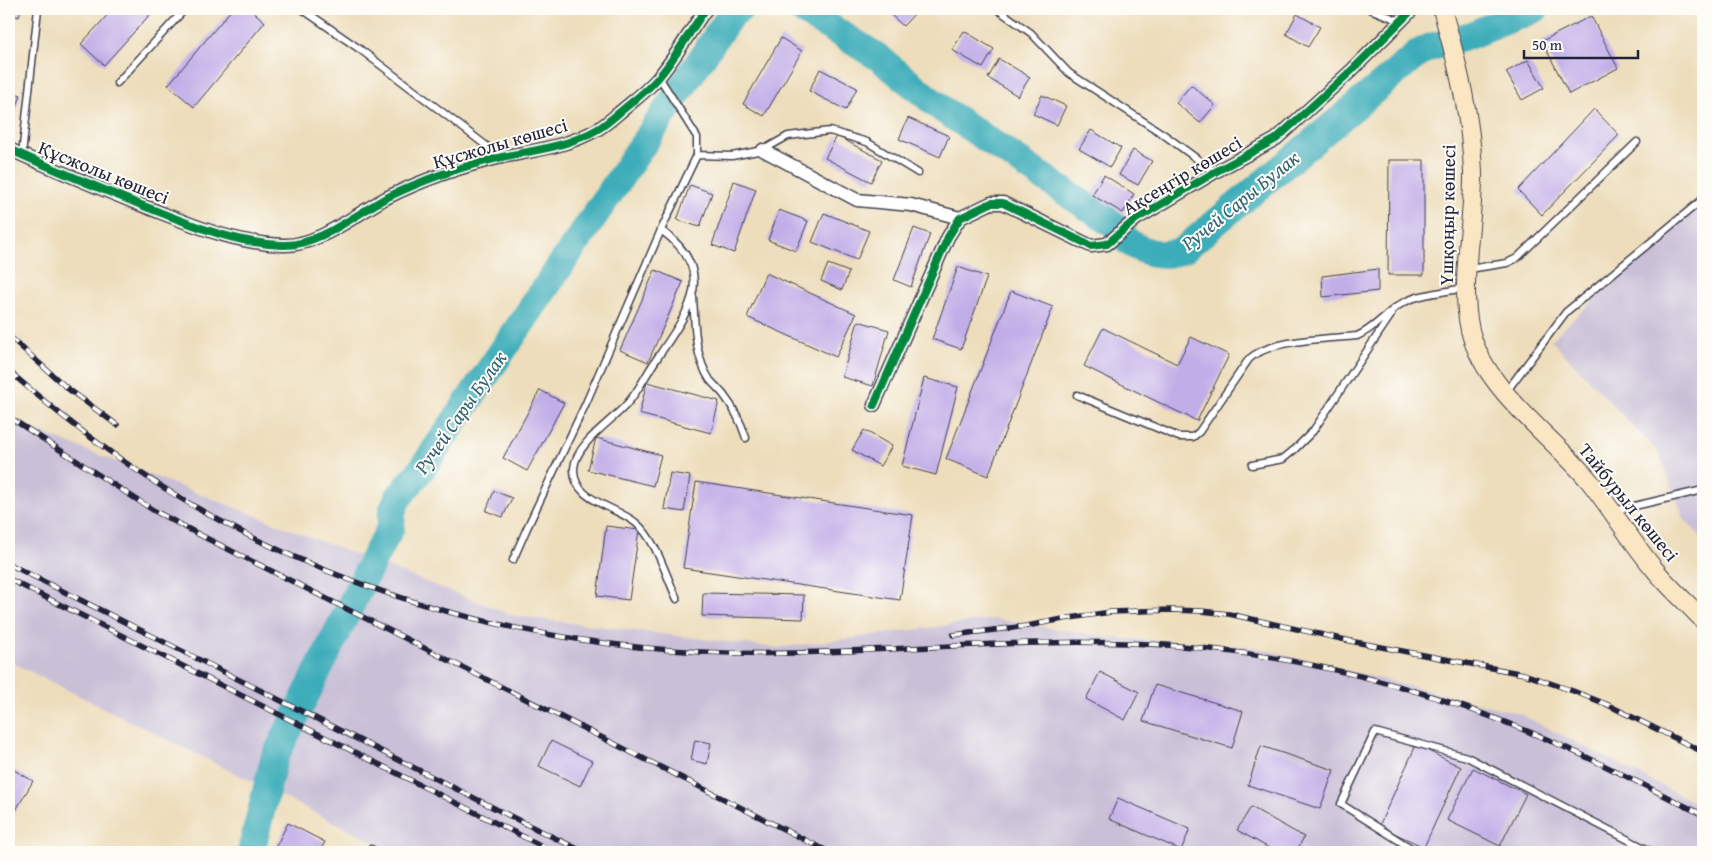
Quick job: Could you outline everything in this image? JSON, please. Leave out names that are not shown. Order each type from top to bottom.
[{"type":"main road","name":"Үшқоңыр көшесі","points":[[1442,9],[1454,51],[1468,118],[1471,145],[1472,197],[1466,288],[1467,310],[1470,330],[1484,363]]},
{"type":"main road","name":"Тайбурыл көшесі","points":[[1484,363],[1506,393],[1590,481],[1656,571],[1703,620]]},
{"type":"street","name":"Құсжолы көшесі","points":[[9,149],[208,231],[258,244],[285,246],[303,243],[406,189],[502,157],[553,148],[598,129],[644,93],[659,77],[706,9]]},
{"type":"street","name":"Ақсеңгір көшесі","points":[[960,218],[991,203],[1003,202],[1091,246],[1107,244],[1136,219],[1215,172],[1276,139],[1352,70],[1413,9]]},
{"type":"street","points":[[763,150],[857,200],[911,205],[960,218],[948,237],[874,406]]},
{"type":"lane","points":[[22,155],[38,9]]},
{"type":"lane","points":[[117,83],[185,9]]},
{"type":"lane","points":[[302,9],[361,50],[502,157]]},
{"type":"lane","points":[[998,9],[1031,33],[1069,73],[1163,134],[1215,172]]},
{"type":"lane","points":[[1370,9],[1400,21]]},
{"type":"lane","points":[[513,560],[586,403],[661,230],[697,155],[697,137],[659,77]]},
{"type":"lane","points":[[697,155],[732,156],[763,150],[788,136],[830,131],[867,142],[918,172]]},
{"type":"lane","points":[[1468,269],[1507,264],[1517,258],[1637,142]]},
{"type":"lane","points":[[1506,393],[1566,312],[1703,199]]},
{"type":"lane","points":[[661,230],[673,239],[689,259],[694,272],[693,294],[697,350],[710,380],[723,394],[740,419],[746,438]]},
{"type":"lane","points":[[1078,395],[1179,437],[1193,437],[1199,432],[1255,353],[1281,344],[1357,336],[1379,323],[1398,306],[1410,299],[1466,288]]},
{"type":"lane","points":[[677,599],[649,536],[635,522],[583,492],[576,480],[574,468],[577,455],[588,441],[626,406],[673,336],[693,294]]},
{"type":"lane","points":[[1252,465],[1283,458],[1313,431],[1398,306]]},
{"type":"lane","points":[[1612,511],[1703,490]]},
{"type":"lane","points":[[1417,852],[1341,804],[1375,732],[1467,757],[1652,852]]},
{"type":"lane","points":[[368,852],[371,849],[377,852]]},
{"type":"shaded area","points":[[1703,198],[1703,539],[1684,519],[1659,453],[1551,340]]},
{"type":"shaded area","points":[[9,420],[514,616],[777,648],[995,619],[1112,638],[1252,647],[1518,713],[1703,807],[1703,852],[394,852],[9,661]]},
{"type":"building","points":[[9,9],[21,9],[19,17],[9,14]]},
{"type":"building","points":[[113,9],[155,9],[104,65],[81,44]]},
{"type":"building","points":[[232,9],[250,9],[265,22],[194,107],[168,85]]},
{"type":"building","points":[[891,9],[919,9],[903,26],[888,12]]},
{"type":"building","points":[[1297,14],[1320,27],[1308,47],[1286,34]]},
{"type":"building","points":[[1591,16],[1618,68],[1569,94],[1542,41]]},
{"type":"building","points":[[964,31],[994,49],[983,68],[952,50]]},
{"type":"building","points":[[781,38],[802,51],[764,116],[743,104]]},
{"type":"building","points":[[999,59],[1030,77],[1018,96],[988,78]]},
{"type":"building","points":[[1528,60],[1544,88],[1522,100],[1506,72]]},
{"type":"building","points":[[820,69],[857,88],[846,110],[809,91]]},
{"type":"building","points":[[1191,85],[1215,105],[1200,123],[1176,103]]},
{"type":"building","points":[[9,91],[21,95],[11,123],[9,122]]},
{"type":"building","points":[[1042,95],[1066,106],[1057,125],[1033,114]]},
{"type":"building","points":[[1594,109],[1619,135],[1542,215],[1518,190]]},
{"type":"building","points":[[908,118],[949,136],[940,157],[899,139]]},
{"type":"building","points":[[1091,130],[1121,148],[1110,167],[1079,149]]},
{"type":"building","points":[[837,136],[882,160],[871,182],[825,158]]},
{"type":"building","points":[[1133,150],[1152,161],[1138,185],[1119,175]]},
{"type":"building","points":[[1389,160],[1424,160],[1424,275],[1388,275]]},
{"type":"building","points":[[1104,175],[1134,194],[1123,213],[1092,195]]},
{"type":"building","points":[[734,181],[756,189],[734,253],[712,245]]},
{"type":"building","points":[[690,185],[712,193],[700,227],[677,220]]},
{"type":"building","points":[[779,210],[808,221],[796,251],[768,240]]},
{"type":"building","points":[[824,213],[869,231],[857,260],[812,242]]},
{"type":"building","points":[[914,228],[930,234],[911,287],[894,280]]},
{"type":"building","points":[[828,264],[849,272],[842,290],[821,281]]},
{"type":"building","points":[[958,267],[987,277],[961,349],[932,339]]},
{"type":"building","points":[[1378,269],[1378,291],[1323,297],[1322,276]]},
{"type":"building","points":[[655,270],[683,282],[648,362],[620,350]]},
{"type":"building","points":[[766,273],[856,314],[836,357],[747,317]]},
{"type":"building","points":[[1011,291],[1053,307],[988,476],[946,459]]},
{"type":"building","points":[[858,321],[889,330],[873,386],[842,377]]},
{"type":"building","points":[[1103,328],[1177,364],[1191,337],[1229,355],[1197,421],[1084,366]]},
{"type":"building","points":[[924,378],[958,387],[936,475],[902,466]]},
{"type":"building","points":[[647,382],[719,401],[711,433],[639,414]]},
{"type":"building","points":[[540,390],[564,403],[527,471],[503,458]]},
{"type":"building","points":[[864,430],[892,446],[880,466],[852,450]]},
{"type":"building","points":[[596,438],[661,455],[653,486],[588,470]]},
{"type":"building","points":[[670,473],[690,476],[684,512],[664,509]]},
{"type":"building","points":[[696,482],[913,515],[900,600],[683,568]]},
{"type":"building","points":[[494,491],[512,498],[503,517],[486,511]]},
{"type":"building","points":[[606,526],[639,530],[629,600],[597,596]]},
{"type":"building","points":[[703,593],[804,595],[803,619],[702,616]]},
{"type":"building","points":[[1100,672],[1139,692],[1125,720],[1086,699]]},
{"type":"building","points":[[1155,685],[1243,711],[1232,748],[1143,721]]},
{"type":"building","points":[[695,740],[711,743],[707,764],[691,760]]},
{"type":"building","points":[[551,741],[592,761],[580,786],[539,766]]},
{"type":"building","points":[[1416,745],[1461,767],[1424,847],[1379,826]]},
{"type":"building","points":[[1261,746],[1334,770],[1320,809],[1248,785]]},
{"type":"building","points":[[9,767],[33,781],[9,822]]},
{"type":"building","points":[[1473,768],[1526,794],[1500,846],[1447,820]]},
{"type":"building","points":[[1118,798],[1190,829],[1181,850],[1109,819]]},
{"type":"building","points":[[1251,807],[1304,837],[1296,852],[1276,852],[1237,830]]},
{"type":"building","points":[[288,823],[325,842],[319,852],[273,852]]},
{"type":"waterway","name":"Ручей Сары Булак","points":[[251,852],[274,759],[391,527],[392,511],[398,498],[424,466],[731,15],[740,9]]},
{"type":"waterway","name":"Ручей Сары Булак","points":[[800,9],[878,57],[942,109],[1114,225],[1130,243],[1143,250],[1164,254],[1184,249],[1419,53],[1535,9]]},
{"type":"railway","points":[[9,336],[67,388],[117,425]]},
{"type":"railway","points":[[9,371],[68,420],[129,465],[228,525],[325,570],[389,594],[455,614],[522,629],[590,641],[659,649],[727,653],[796,653],[1061,642],[1166,645],[1266,657],[1312,665],[1405,688],[1495,718],[1582,755],[1703,815]]},
{"type":"railway","points":[[9,417],[153,510],[200,535],[829,852]]},
{"type":"railway","points":[[9,564],[584,852]]},
{"type":"railway","points":[[9,579],[554,852]]},
{"type":"railway","points":[[953,635],[1027,626],[1111,612],[1171,610],[1229,614],[1355,642],[1524,674],[1606,704],[1703,752]]},
{"type":"cycle path","points":[[9,149],[141,205],[210,231],[263,243],[295,244],[309,241],[322,235],[386,198],[428,179],[502,157],[563,144],[598,129],[654,83],[665,70],[706,9]]},
{"type":"cycle path","points":[[874,405],[948,237],[960,218],[991,203],[1003,203],[1091,246],[1107,244],[1136,219],[1215,172],[1276,139],[1352,70],[1413,9]]}]
